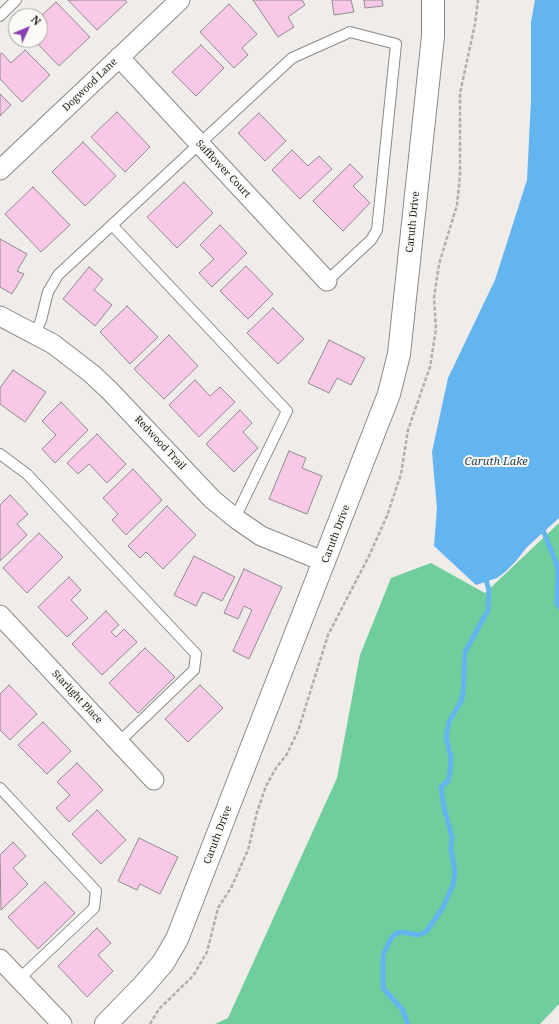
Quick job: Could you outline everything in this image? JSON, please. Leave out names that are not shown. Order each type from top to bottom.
[{"type":"street","name":"Dogwood Lane","points":[[0,170],[180,0]]},
{"type":"street","name":"Caruth Drive","points":[[106,1024],[163,963],[177,939],[384,408],[399,354],[433,36],[433,0]]},
{"type":"street","name":"Safflower Court","points":[[119,57],[327,281]]},
{"type":"street","name":"Redwood Trail","points":[[0,316],[35,334],[73,358],[97,378],[212,499],[234,518],[261,536],[325,562]]},
{"type":"street","name":"Starlight Place","points":[[0,616],[154,780]]},
{"type":"street","points":[[0,959],[62,1024]]},
{"type":"lane","points":[[0,16],[16,0]]},
{"type":"lane","points":[[35,334],[41,320],[48,292],[58,275],[292,58],[350,32],[396,44],[377,230],[371,240],[327,281]]},
{"type":"lane","points":[[112,225],[287,411],[234,518]]},
{"type":"lane","points":[[0,454],[27,474],[196,654],[194,670],[119,742]]},
{"type":"lane","points":[[0,788],[96,891],[94,908],[19,979]]},
{"type":"green space","points":[[559,523],[559,1004],[540,1024],[215,1024],[228,1018],[337,778],[360,655],[391,578],[431,563],[485,593]]},
{"type":"water","name":"Caruth Lake","points":[[535,0],[559,0],[559,518],[527,547],[505,572],[497,578],[476,585],[434,546],[437,508],[432,452],[448,378],[495,280],[527,180],[531,100],[531,22]]},
{"type":"building","points":[[68,0],[125,0],[127,2],[97,30]]},
{"type":"building","points":[[253,0],[302,0],[305,5],[288,17],[294,27],[278,37]]},
{"type":"building","points":[[332,0],[351,0],[354,12],[334,15]]},
{"type":"building","points":[[364,0],[382,0],[383,6],[365,8]]},
{"type":"building","points":[[56,2],[90,37],[59,66],[42,48],[48,48],[48,10]]},
{"type":"building","points":[[229,4],[257,34],[242,48],[248,55],[234,68],[200,32]]},
{"type":"building","points":[[201,45],[224,68],[196,96],[172,72]]},
{"type":"building","points":[[25,50],[50,75],[22,102],[0,79],[0,54],[2,53],[11,63]]},
{"type":"building","points":[[0,94],[11,105],[0,116]]},
{"type":"building","points":[[117,112],[150,147],[125,172],[91,137]]},
{"type":"building","points":[[259,113],[286,141],[265,161],[238,133]]},
{"type":"building","points":[[83,142],[116,176],[85,206],[52,172]]},
{"type":"building","points":[[292,150],[308,166],[319,156],[332,169],[300,199],[272,170]]},
{"type":"building","points":[[350,164],[363,177],[353,186],[370,203],[343,231],[313,201]]},
{"type":"building","points":[[184,182],[213,213],[177,248],[147,217]]},
{"type":"building","points":[[33,187],[70,225],[41,252],[5,214]]},
{"type":"building","points":[[220,225],[247,253],[212,287],[199,273],[214,259],[200,245]]},
{"type":"building","points":[[0,239],[27,254],[17,271],[24,274],[12,294],[0,287]]},
{"type":"building","points":[[246,266],[273,294],[248,319],[220,291]]},
{"type":"building","points":[[89,267],[103,279],[94,290],[112,305],[95,326],[63,299]]},
{"type":"building","points":[[127,306],[158,337],[130,364],[100,332]]},
{"type":"building","points":[[273,308],[304,339],[278,364],[247,333]]},
{"type":"building","points":[[169,335],[198,366],[164,399],[134,369]]},
{"type":"building","points":[[329,340],[365,358],[351,385],[337,378],[329,393],[308,383]]},
{"type":"building","points":[[13,370],[46,392],[25,422],[0,404],[0,388]]},
{"type":"building","points":[[195,380],[210,396],[220,387],[235,402],[199,437],[169,405]]},
{"type":"building","points":[[61,402],[88,430],[55,463],[42,449],[56,435],[42,421]]},
{"type":"building","points":[[240,410],[252,423],[243,432],[258,448],[234,472],[206,444]]},
{"type":"building","points":[[97,434],[126,464],[107,483],[89,464],[78,474],[67,463]]},
{"type":"building","points":[[289,451],[306,458],[302,468],[322,476],[307,514],[269,499]]},
{"type":"building","points":[[133,469],[162,500],[126,535],[112,520],[118,514],[103,498]]},
{"type":"building","points":[[10,495],[28,514],[17,524],[27,535],[0,561],[0,505]]},
{"type":"building","points":[[167,506],[196,535],[163,569],[146,552],[140,558],[128,546]]},
{"type":"building","points":[[39,533],[63,557],[27,593],[3,568]]},
{"type":"building","points":[[194,556],[235,577],[222,601],[203,592],[196,606],[174,595]]},
{"type":"building","points":[[244,569],[282,587],[249,659],[233,651],[252,610],[244,606],[238,619],[224,613]]},
{"type":"building","points":[[69,577],[81,590],[71,600],[88,618],[67,637],[38,607]]},
{"type":"building","points":[[106,611],[119,625],[111,632],[116,637],[124,629],[137,642],[102,675],[72,644]]},
{"type":"building","points":[[145,648],[175,677],[138,713],[109,683]]},
{"type":"building","points":[[9,685],[37,714],[10,740],[0,730],[0,694]]},
{"type":"building","points":[[200,685],[223,708],[188,742],[165,719]]},
{"type":"building","points":[[43,722],[71,751],[47,774],[18,745]]},
{"type":"building","points":[[77,763],[103,790],[69,822],[56,808],[70,795],[57,782]]},
{"type":"building","points":[[97,810],[126,840],[101,864],[72,834]]},
{"type":"building","points":[[139,838],[178,857],[160,894],[140,884],[137,890],[118,881]]},
{"type":"building","points":[[13,842],[26,856],[13,868],[28,884],[1,910],[0,855]]},
{"type":"building","points":[[45,882],[75,913],[38,949],[8,917]]},
{"type":"building","points":[[97,928],[111,943],[98,955],[113,971],[87,997],[58,966]]},
{"type":"waterway","points":[[546,526],[543,530],[558,568],[557,603],[559,607]]},
{"type":"waterway","points":[[408,1024],[402,1009],[383,988],[383,955],[392,937],[397,933],[402,932],[418,935],[426,932],[442,909],[453,885],[455,872],[451,849],[452,837],[444,808],[441,787],[448,781],[450,773],[451,757],[446,737],[449,722],[461,701],[463,694],[465,652],[488,610],[489,591],[485,575]]}]
